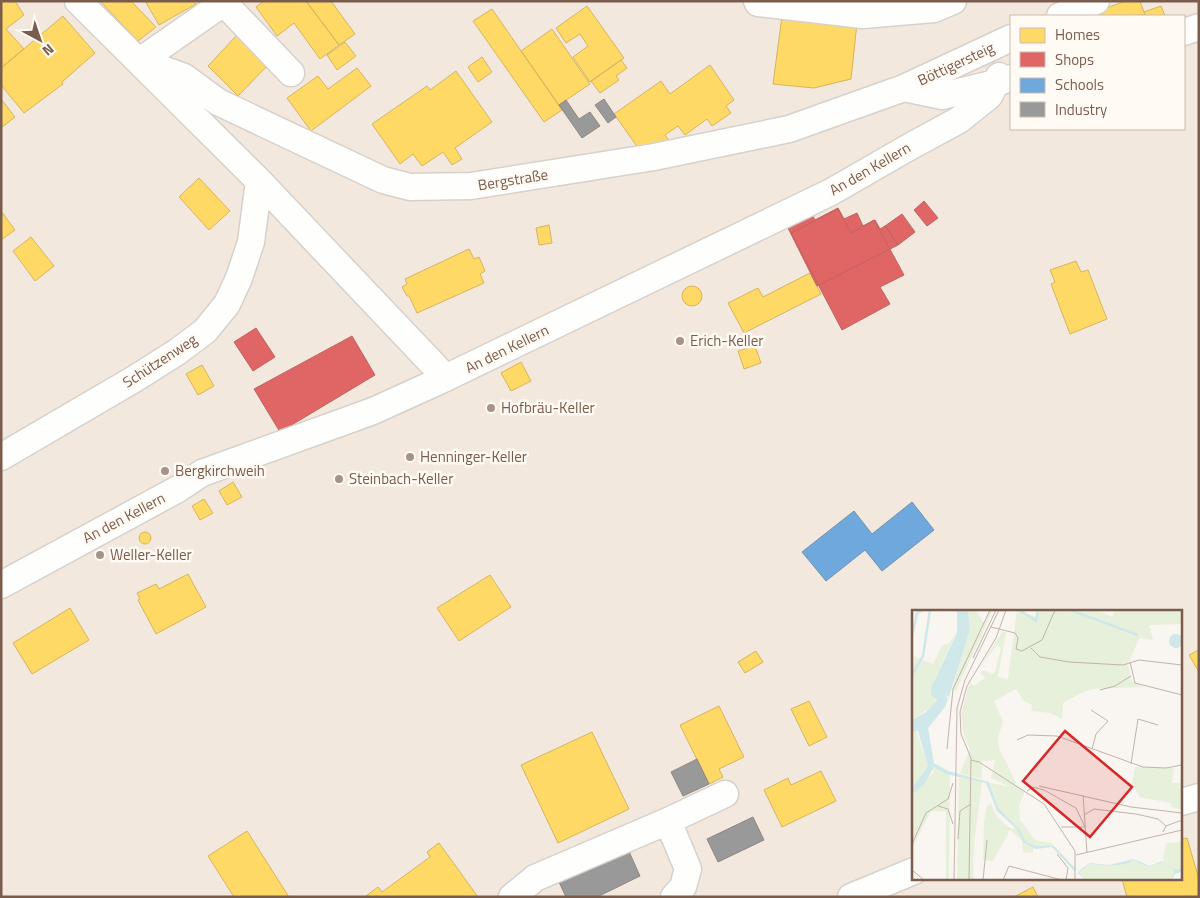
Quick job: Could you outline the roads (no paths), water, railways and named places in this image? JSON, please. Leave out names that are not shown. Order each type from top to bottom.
[{"type":"street","name":"Bergstraße","points":[[78,1],[259,181],[446,378]]},
{"type":"street","points":[[757,1],[758,3],[863,14],[934,9],[953,1]]},
{"type":"street","points":[[1049,15],[1059,1]]},
{"type":"street","points":[[1062,15],[1096,1]]},
{"type":"street","points":[[140,61],[225,2],[291,73]]},
{"type":"street","points":[[1185,32],[1199,27]]},
{"type":"street","name":"Böttigersteig","points":[[904,88],[1010,38]]},
{"type":"street","name":"Bergstraße","points":[[140,61],[184,77],[218,102],[384,180],[410,188],[471,186],[678,152],[790,129],[904,88]]},
{"type":"street","name":"Böttigersteig","points":[[904,88],[942,96],[1003,81],[1002,71],[1010,61]]},
{"type":"street","name":"An den Kellern","points":[[1,585],[178,489],[202,473],[373,411],[446,378],[831,192],[959,120],[989,96],[1003,81]]},
{"type":"street","name":"Schützenweg","points":[[1,457],[136,378],[177,352],[205,331],[227,304],[239,278],[251,242],[259,181]]},
{"type":"street","points":[[512,897],[535,878],[668,821],[725,794]]},
{"type":"street","points":[[1182,802],[1199,797]]},
{"type":"street","points":[[668,821],[688,869],[683,887],[674,897]]},
{"type":"street","points":[[851,897],[912,872]]},
{"type":"place","name":"Erich-Keller","points":[[680,341]]},
{"type":"place","name":"Hofbräu-Keller","points":[[491,408]]},
{"type":"place","name":"Henninger-Keller","points":[[410,457]]},
{"type":"place","name":"Bergkirchweih","points":[[165,471]]},
{"type":"place","name":"Steinbach-Keller","points":[[339,479]]},
{"type":"place","name":"Weller-Keller","points":[[100,555]]}]
